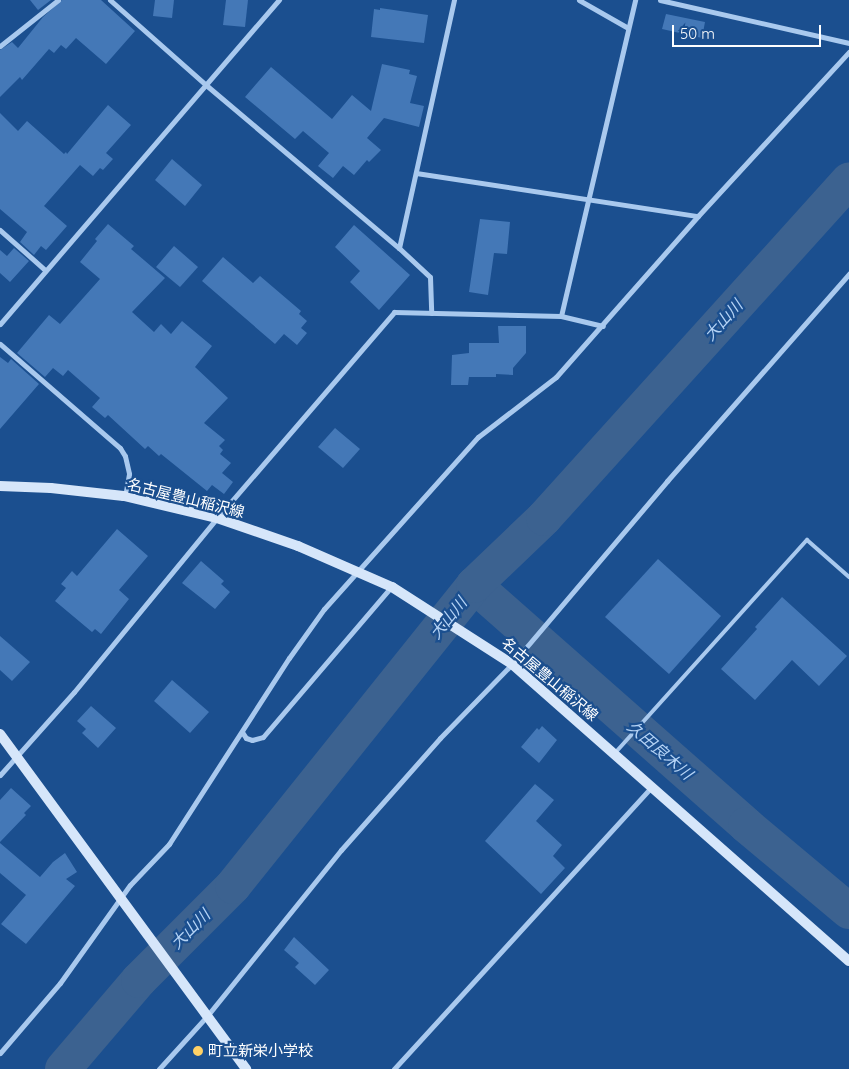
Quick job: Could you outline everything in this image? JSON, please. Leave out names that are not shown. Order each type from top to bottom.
[{"type":"main road","name":"名古屋豊山稲沢線","points":[[0,486],[51,488],[124,496],[217,518],[298,546],[395,589],[512,664],[849,961]]},
{"type":"main road","points":[[0,734],[246,1069]]},
{"type":"street","points":[[0,46],[58,0]]},
{"type":"street","points":[[110,0],[206,85],[430,276],[431,313]]},
{"type":"street","points":[[0,324],[279,0]]},
{"type":"street","points":[[399,248],[454,0]]},
{"type":"street","points":[[579,0],[628,28]]},
{"type":"street","points":[[561,316],[635,0]]},
{"type":"street","points":[[660,0],[849,43]]},
{"type":"street","points":[[0,1053],[60,983],[174,837],[300,642],[324,610],[478,437],[556,377],[603,326],[698,216],[849,52]]},
{"type":"street","points":[[416,173],[698,216]]},
{"type":"street","points":[[0,230],[45,270]]},
{"type":"street","points":[[159,1069],[206,1015],[341,850],[440,738],[512,664],[667,481],[849,274]]},
{"type":"street","points":[[0,775],[74,692],[217,518],[394,312],[561,316],[603,326]]},
{"type":"street","points":[[0,344],[120,448],[125,456],[128,474],[124,496]]},
{"type":"street","points":[[242,732],[246,738],[252,740],[263,737],[395,589]]},
{"type":"street","points":[[394,1069],[652,786]]},
{"type":"lane","points":[[615,753],[807,540],[849,577]]},
{"type":"building","points":[[30,0],[51,0],[38,10]]},
{"type":"building","points":[[62,0],[101,0],[135,31],[106,64],[76,38],[66,49],[61,45],[54,53],[49,49],[22,80],[20,77],[0,97],[0,50],[12,42],[18,48],[43,17]]},
{"type":"building","points":[[155,0],[174,0],[172,18],[153,16]]},
{"type":"building","points":[[226,0],[248,0],[245,27],[223,25]]},
{"type":"building","points":[[380,8],[428,15],[424,43],[371,37],[374,9],[380,10]]},
{"type":"building","points":[[666,14],[705,22],[702,38],[662,29]]},
{"type":"building","points":[[382,64],[410,70],[409,74],[417,76],[410,103],[424,106],[419,127],[384,118],[367,138],[381,150],[369,162],[367,160],[354,175],[343,166],[333,178],[318,166],[329,153],[303,131],[295,139],[245,97],[271,67],[332,119],[352,95],[371,111]]},
{"type":"building","points":[[108,105],[131,125],[106,153],[113,159],[103,170],[100,168],[93,176],[80,165],[44,206],[67,226],[46,250],[41,246],[34,255],[20,242],[27,232],[0,209],[0,113],[18,131],[27,121],[64,154],[66,152],[67,154]]},
{"type":"building","points":[[172,159],[202,185],[185,206],[155,180]]},
{"type":"building","points":[[480,219],[510,222],[507,254],[494,253],[488,295],[469,292]]},
{"type":"building","points":[[108,224],[134,246],[131,249],[165,278],[132,312],[154,332],[161,324],[171,334],[182,321],[212,346],[195,367],[228,398],[204,423],[225,440],[219,446],[223,450],[220,454],[231,463],[222,473],[233,482],[224,494],[212,485],[207,491],[161,454],[159,456],[148,446],[145,449],[108,415],[105,418],[92,407],[100,398],[68,370],[63,376],[53,368],[45,377],[17,353],[49,315],[60,324],[100,279],[80,262],[97,241],[95,239]]},
{"type":"building","points":[[354,225],[410,275],[379,310],[350,282],[360,271],[335,247]]},
{"type":"building","points":[[174,246],[198,267],[180,287],[156,267]]},
{"type":"building","points":[[14,248],[29,261],[10,282],[0,273],[0,250],[7,256]]},
{"type":"building","points":[[223,257],[253,283],[260,276],[301,311],[299,314],[307,321],[301,328],[307,333],[297,345],[284,334],[275,344],[202,281]]},
{"type":"building","points":[[498,326],[526,326],[526,353],[513,368],[513,375],[496,374],[496,377],[469,377],[468,385],[451,385],[452,355],[469,353],[469,343],[499,343]]},
{"type":"building","points":[[0,357],[8,363],[11,359],[39,384],[0,429]]},
{"type":"building","points":[[335,428],[360,449],[343,468],[318,447]]},
{"type":"building","points":[[117,529],[148,556],[119,590],[129,599],[101,634],[95,629],[92,632],[55,601],[66,588],[61,584],[72,571],[77,576]]},
{"type":"building","points":[[658,559],[721,616],[669,674],[605,617]]},
{"type":"building","points":[[201,561],[224,581],[221,584],[230,592],[215,609],[182,583]]},
{"type":"building","points":[[782,597],[847,656],[819,686],[792,660],[755,700],[721,669],[757,629],[755,627]]},
{"type":"building","points":[[0,636],[30,662],[12,681],[0,670]]},
{"type":"building","points":[[172,680],[209,712],[190,733],[154,701]]},
{"type":"building","points":[[91,706],[116,728],[98,748],[82,733],[86,729],[77,721]]},
{"type":"building","points":[[542,726],[557,740],[539,763],[521,747],[537,728],[539,730]]},
{"type":"building","points":[[535,784],[554,800],[536,821],[562,845],[553,856],[565,868],[541,894],[485,841]]},
{"type":"building","points":[[11,788],[31,806],[24,813],[26,815],[0,842],[0,800]]},
{"type":"building","points":[[0,843],[40,877],[53,862],[65,853],[77,872],[66,879],[75,886],[26,944],[1,924],[26,895],[0,873]]},
{"type":"building","points":[[294,937],[329,970],[315,985],[295,967],[299,963],[284,950]]},
{"type":"waterway","name":"大山川","points":[[63,1069],[139,980],[233,886],[474,585],[544,518],[849,180]]},
{"type":"waterway","name":"久田良木川","points":[[474,585],[746,825],[849,911]]},
{"type":"place","name":"町立新栄小学校","points":[[198,1051]]}]
